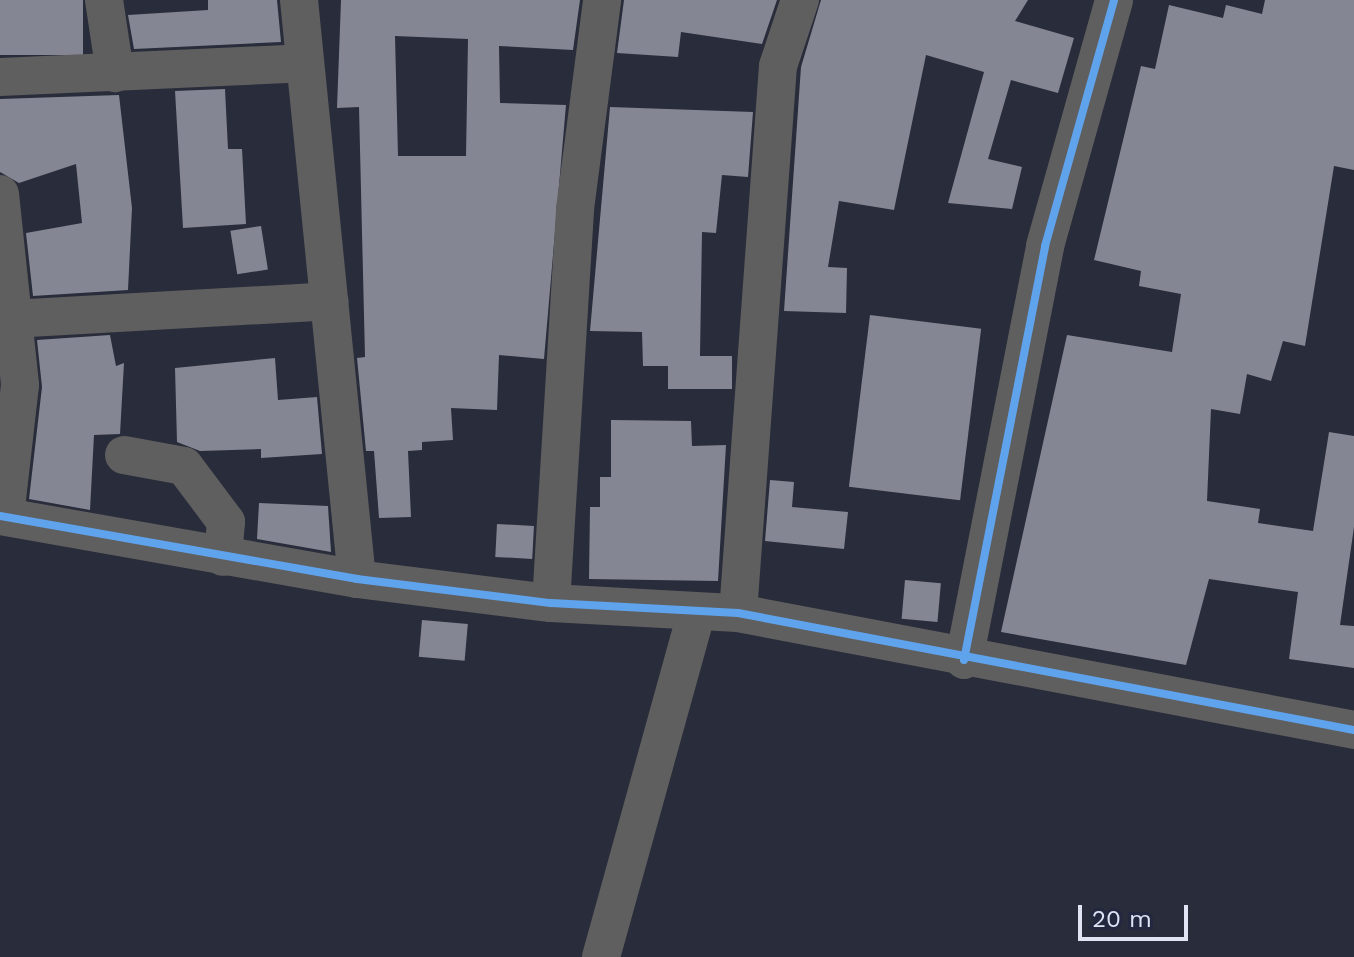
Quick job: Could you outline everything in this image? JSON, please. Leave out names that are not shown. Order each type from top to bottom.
[{"type":"street","points":[[104,0],[115,73]]},
{"type":"street","points":[[299,0],[357,579]]},
{"type":"street","points":[[551,603],[575,209],[602,0]]},
{"type":"street","points":[[738,613],[778,66],[800,0]]},
{"type":"street","points":[[964,660],[1045,246],[1114,0]]},
{"type":"street","points":[[0,77],[303,63]]},
{"type":"street","points":[[0,194],[20,385],[3,516],[357,579],[551,603],[696,614],[738,613],[964,660],[1354,730]]},
{"type":"street","points":[[11,319],[329,301]]},
{"type":"street","points":[[124,455],[184,466],[226,522],[223,557]]},
{"type":"street","points":[[601,957],[696,614]]},
{"type":"building","points":[[0,0],[83,0],[83,55],[0,55]]},
{"type":"building","points":[[208,0],[277,0],[281,42],[134,49],[128,15],[208,10]]},
{"type":"building","points":[[341,0],[580,0],[573,50],[499,46],[500,103],[566,105],[544,359],[499,355],[497,410],[451,408],[453,440],[422,442],[422,450],[408,451],[411,517],[379,518],[374,451],[366,451],[357,358],[365,357],[359,107],[337,108]],"holes":[[[395,36],[468,39],[466,156],[398,156]]]},
{"type":"building","points":[[624,0],[777,0],[762,44],[681,32],[678,57],[617,53]]},
{"type":"building","points":[[821,0],[1028,0],[1015,21],[1074,38],[1058,93],[1011,80],[988,159],[1022,167],[1012,209],[948,203],[984,72],[926,55],[894,210],[839,201],[828,267],[847,268],[846,313],[784,311],[801,67]]},
{"type":"building","points":[[1265,0],[1354,0],[1354,170],[1334,166],[1305,346],[1283,341],[1271,381],[1247,374],[1240,414],[1211,409],[1207,501],[1260,509],[1258,523],[1313,531],[1329,432],[1354,436],[1354,527],[1340,625],[1354,626],[1354,668],[1289,659],[1298,592],[1209,579],[1186,665],[1001,632],[1067,335],[1172,352],[1181,294],[1139,286],[1141,271],[1094,260],[1141,66],[1155,69],[1169,5],[1223,18],[1226,5],[1262,14]]},
{"type":"building","points":[[225,89],[228,149],[242,149],[246,224],[183,228],[175,91]]},
{"type":"building","points":[[119,95],[132,208],[128,290],[33,296],[26,233],[82,223],[76,164],[19,183],[0,172],[0,99]]},
{"type":"building","points":[[610,107],[753,112],[748,177],[722,175],[716,233],[702,232],[700,356],[732,356],[732,389],[668,389],[668,366],[643,366],[642,332],[590,331]]},
{"type":"building","points":[[261,226],[268,269],[237,274],[230,231]]},
{"type":"building","points":[[870,315],[981,329],[960,500],[849,487]]},
{"type":"building","points":[[110,335],[116,366],[124,363],[120,434],[94,435],[90,510],[29,499],[42,387],[37,340]]},
{"type":"building","points":[[275,358],[278,400],[317,397],[322,454],[261,458],[261,449],[200,451],[177,442],[175,368]]},
{"type":"building","points":[[611,420],[691,421],[692,446],[726,445],[718,581],[589,579],[590,507],[600,507],[600,477],[611,477]]},
{"type":"building","points":[[770,480],[794,482],[792,507],[848,512],[844,549],[765,541]]},
{"type":"building","points":[[259,503],[328,506],[331,552],[257,539]]},
{"type":"building","points":[[497,524],[534,526],[532,559],[495,557]]},
{"type":"building","points":[[905,580],[941,583],[937,622],[902,619]]},
{"type":"building","points":[[422,620],[468,624],[465,661],[419,657]]},
{"type":"cycle path","points":[[964,660],[1045,246],[1114,0]]},
{"type":"cycle path","points":[[0,516],[357,579],[551,603],[738,613],[1354,730]]}]
